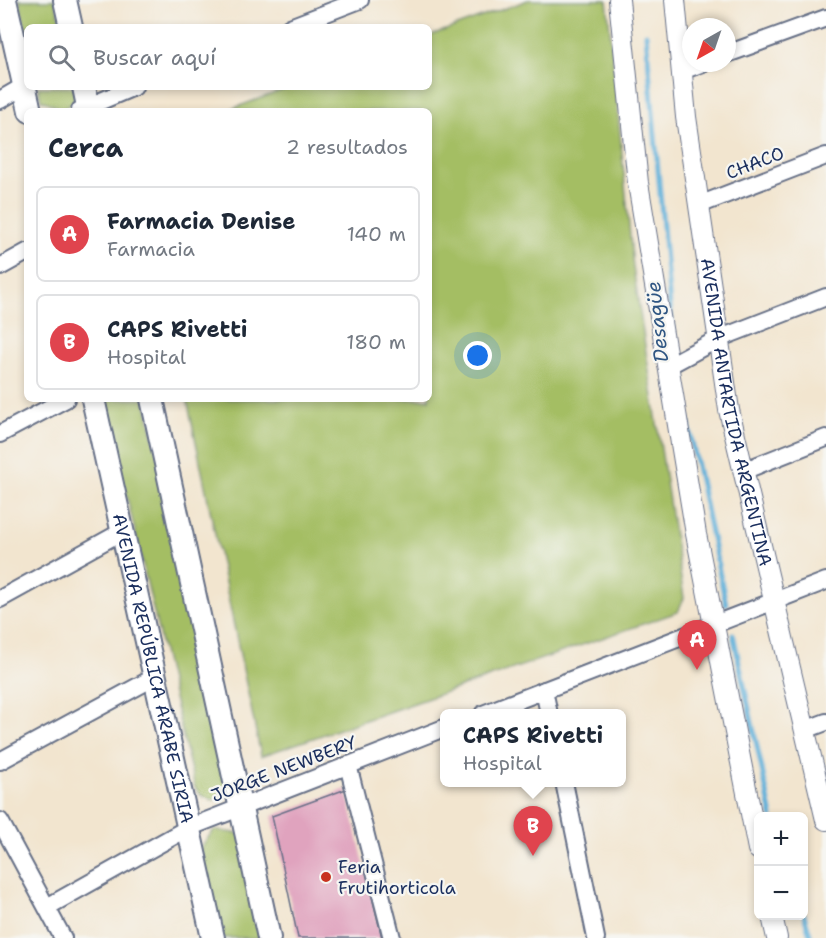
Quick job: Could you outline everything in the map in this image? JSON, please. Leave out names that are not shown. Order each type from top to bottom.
[{"type":"main road","points":[[5,0],[24,86]]},
{"type":"main road","points":[[65,0],[70,24]]},
{"type":"main road","points":[[25,90],[29,108]]},
{"type":"main road","name":"AVENIDA REPÚBLICA ÁRABE SIRIA","points":[[94,402],[213,938]]},
{"type":"main road","points":[[153,402],[269,938]]},
{"type":"street","points":[[298,24],[360,0]]},
{"type":"street","points":[[619,0],[638,183],[714,625],[754,824]]},
{"type":"street","name":"AVENIDA ANTARTIDA ARGENTINA","points":[[675,0],[681,71],[718,339],[743,471],[826,820]]},
{"type":"street","points":[[736,51],[826,18]]},
{"type":"street","points":[[0,100],[24,86]]},
{"type":"street","points":[[85,103],[125,90]]},
{"type":"street","name":"CHACO","points":[[699,205],[826,156]]},
{"type":"street","points":[[0,267],[24,254]]},
{"type":"street","points":[[668,366],[718,339],[826,297]]},
{"type":"street","points":[[0,434],[60,402]]},
{"type":"street","points":[[743,471],[826,438]]},
{"type":"street","points":[[0,599],[123,531]]},
{"type":"street","points":[[496,709],[826,582]]},
{"type":"street","points":[[0,760],[155,677]]},
{"type":"street","points":[[544,690],[548,709]]},
{"type":"street","points":[[805,730],[826,722]]},
{"type":"street","name":"JORGE NEWBERY","points":[[47,907],[189,828],[440,730]]},
{"type":"street","points":[[348,765],[392,938]]},
{"type":"street","points":[[565,787],[596,938]]},
{"type":"street","points":[[0,821],[63,938]]},
{"type":"street","points":[[773,920],[777,938]]},
{"type":"green space","points":[[19,0],[55,0],[61,24],[24,24]]},
{"type":"green space","points":[[528,0],[607,0],[633,267],[684,598],[678,612],[261,756],[188,402],[432,402],[432,108],[234,108],[283,90],[432,90],[432,35]]},
{"type":"green space","points":[[39,90],[78,90],[79,93],[73,103],[65,108],[41,100]]},
{"type":"green space","points":[[105,402],[146,402],[231,781],[226,794],[213,800],[202,796],[195,788]]},
{"type":"green space","points":[[214,830],[242,834],[264,938],[221,938],[200,848]]},
{"type":"building","name":"Feria Frutihorticola","points":[[346,789],[382,938],[298,938],[272,816]]},
{"type":"waterway","name":"Desagüe","points":[[646,34],[673,340]]},
{"type":"waterway","name":"Desagüe","points":[[683,399],[726,604]]},
{"type":"waterway","name":"Desagüe","points":[[733,634],[771,812]]},
{"type":"waterway","name":"Desagüe","points":[[806,920],[811,938]]},
{"type":"place","name":"Farmacia Denise","points":[[697,670]]},
{"type":"place","name":"CAPS Rivetti","points":[[533,856]]},
{"type":"place","name":"Feria Frutihorticola","points":[[326,877]]}]
